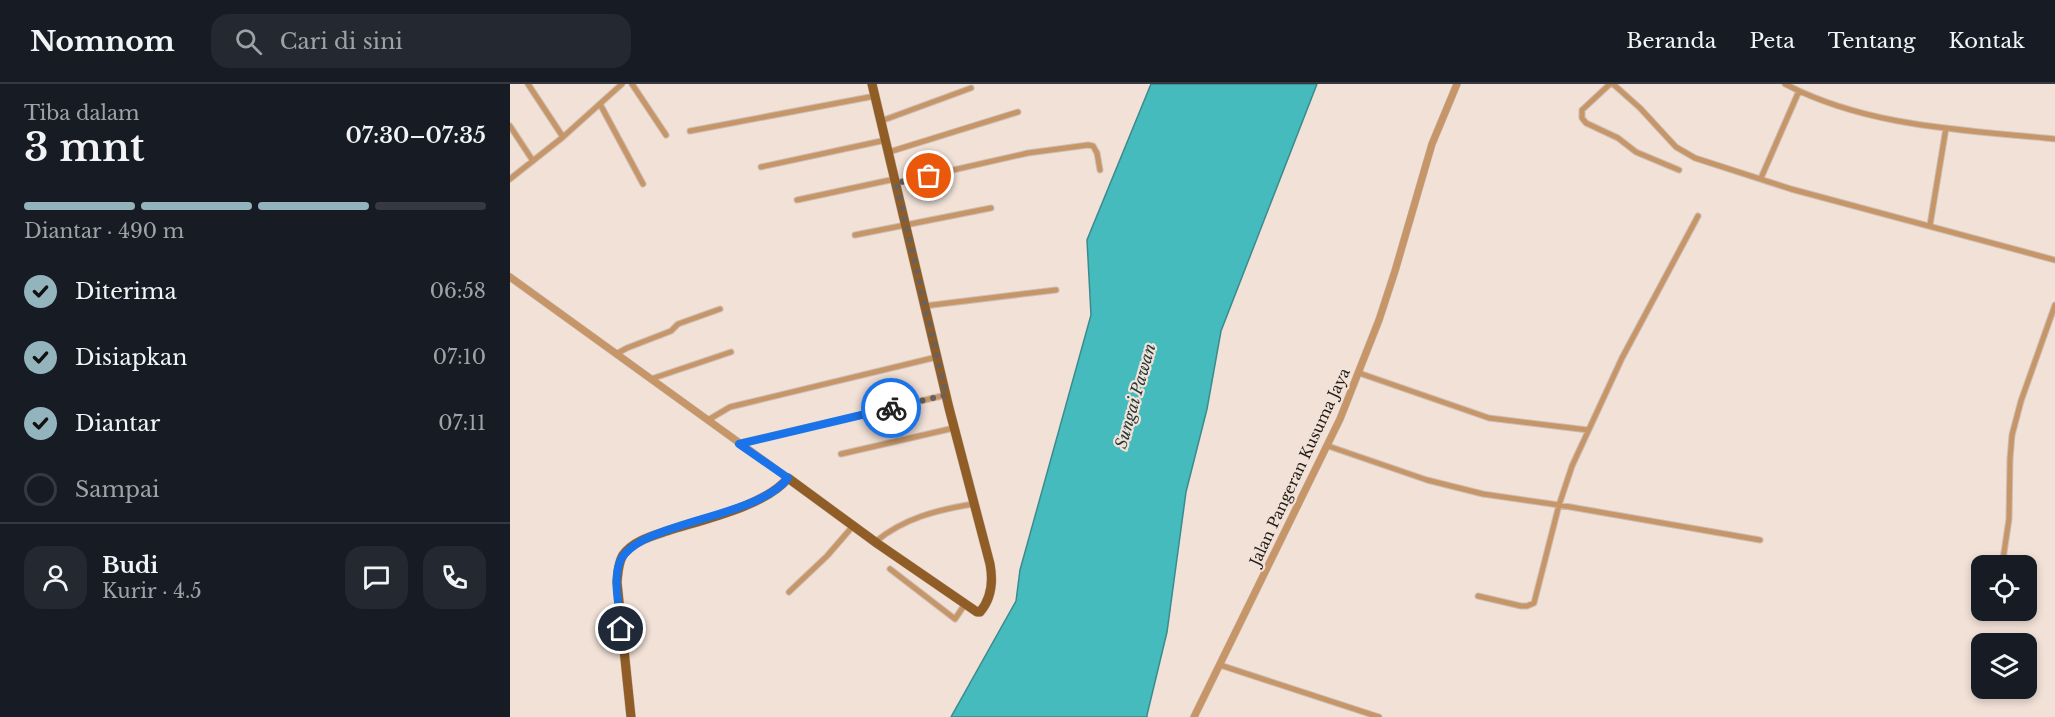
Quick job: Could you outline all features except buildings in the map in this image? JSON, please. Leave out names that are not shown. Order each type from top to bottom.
[{"type":"main road","points":[[631,717],[617,582],[623,555],[631,547],[654,536],[758,501],[781,488],[788,478],[849,531],[875,542],[977,612],[982,611],[993,580],[972,504],[872,84]]},
{"type":"street","points":[[528,84],[563,137]]},
{"type":"street","points":[[510,179],[563,137],[622,84]]},
{"type":"street","points":[[632,84],[666,135]]},
{"type":"street","name":"Jalan Pangeran Kusuma Jaya","points":[[1194,717],[1328,446],[1359,373],[1395,271],[1432,144],[1457,84]]},
{"type":"street","points":[[1679,170],[1636,152],[1618,138],[1586,123],[1582,118],[1582,110],[1612,84],[1640,108],[1682,151],[1695,158],[1791,189],[2055,260]]},
{"type":"street","points":[[1785,84],[1832,106],[1860,113],[1946,128],[2055,139]]},
{"type":"street","points":[[881,121],[971,88]]},
{"type":"street","points":[[1761,178],[1799,92]]},
{"type":"street","points":[[690,131],[875,96]]},
{"type":"street","points":[[600,104],[643,184]]},
{"type":"street","points":[[889,152],[1018,112]]},
{"type":"street","points":[[510,126],[533,161]]},
{"type":"street","points":[[1930,225],[1946,128]]},
{"type":"street","points":[[761,167],[886,140]]},
{"type":"street","points":[[797,200],[1028,153],[1088,145],[1096,149],[1100,171]]},
{"type":"street","points":[[855,235],[991,208]]},
{"type":"street","points":[[1478,596],[1521,606],[1534,603],[1559,505],[1572,466],[1635,333],[1698,216]]},
{"type":"street","points":[[510,277],[788,478]]},
{"type":"street","points":[[924,306],[1056,290]]},
{"type":"street","points":[[2004,555],[2009,519],[2012,435],[2021,401],[2055,305]]},
{"type":"street","points":[[616,354],[671,331],[678,324],[720,309]]},
{"type":"street","points":[[651,379],[731,352]]},
{"type":"street","points":[[708,420],[729,407],[937,357]]},
{"type":"street","points":[[1359,373],[1489,418],[1588,430]]},
{"type":"street","points":[[739,444],[946,395]]},
{"type":"street","points":[[841,454],[954,428]]},
{"type":"street","points":[[1328,446],[1453,488],[1760,540]]},
{"type":"street","points":[[875,542],[924,514],[972,504]]},
{"type":"street","points":[[789,592],[827,556],[849,531]]},
{"type":"street","points":[[890,569],[957,616],[965,604]]},
{"type":"street","points":[[1220,665],[1364,715],[1379,717]]},
{"type":"water","name":"Sungai Pawan","points":[[1151,84],[1317,84],[1221,331],[1207,409],[1186,492],[1167,632],[1147,717],[951,717],[1016,601],[1020,570],[1091,315],[1087,240]]},
{"type":"way so far","points":[[891,408],[946,395],[896,183],[929,176]]},
{"type":"route","points":[[621,629],[618,570],[623,555],[631,547],[654,536],[758,501],[781,488],[788,478],[739,444],[891,408]]}]
